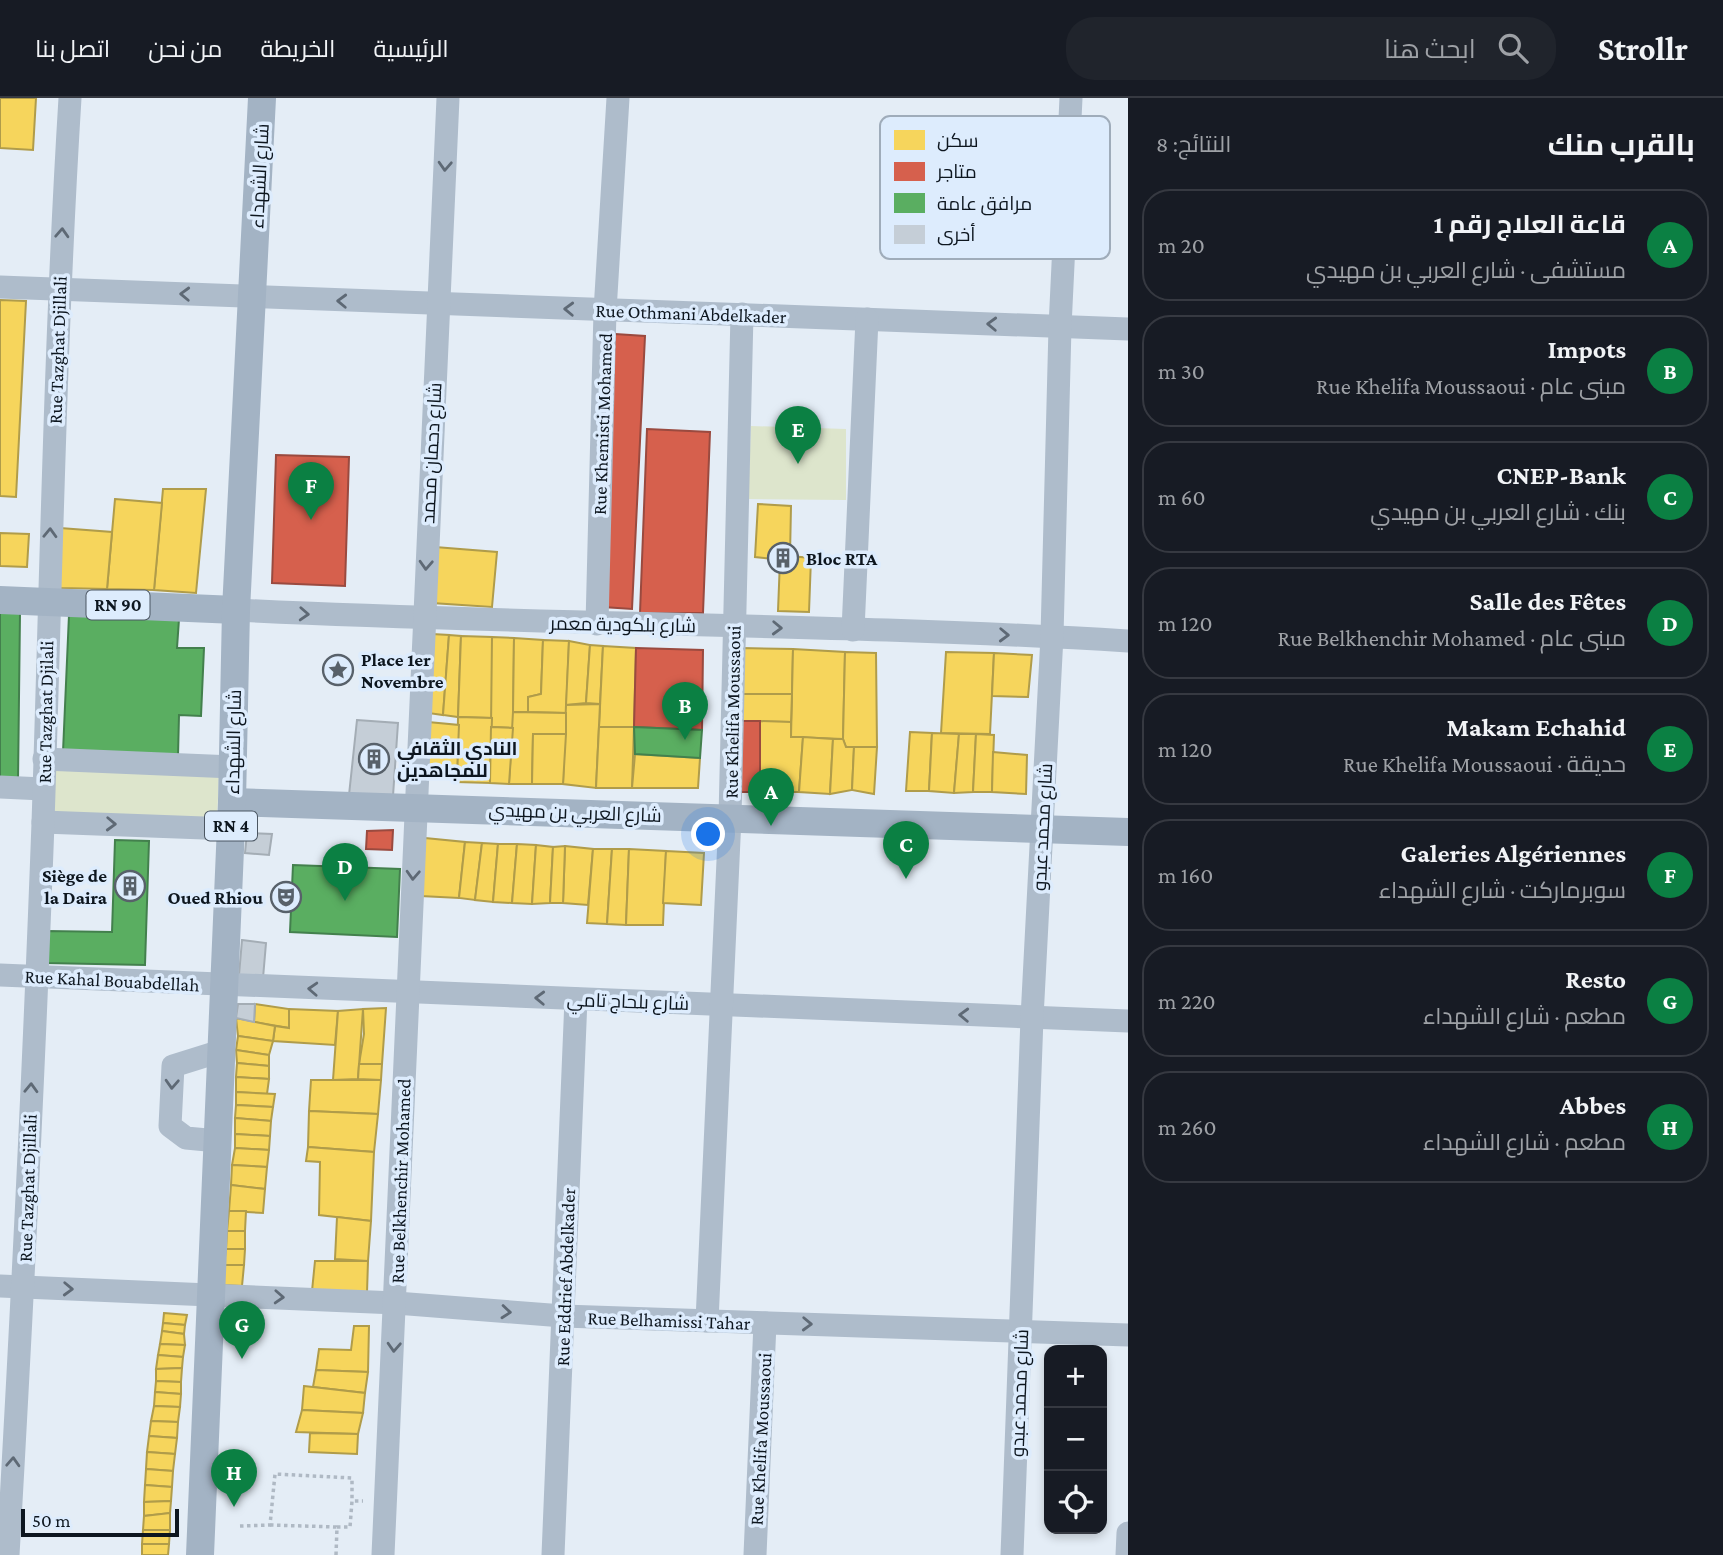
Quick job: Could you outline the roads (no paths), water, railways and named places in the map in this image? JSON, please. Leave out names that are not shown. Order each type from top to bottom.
[{"type":"main road","name":"شارع الشهداء","points":[[200,1555],[233,767],[236,610],[262,98]]},
{"type":"main road","name":"RN 90","points":[[0,600],[236,610]]},
{"type":"main road","name":"شارع العربي بن مهيدي","points":[[231,815],[417,807],[1128,832]]},
{"type":"street","name":"Rue Tazghat Djillali","points":[[48,601],[58,289],[70,98]]},
{"type":"street","name":"شارع دحمان محمد","points":[[417,807],[448,98]]},
{"type":"street","name":"Rue Khemisti Mohamed","points":[[597,624],[605,311],[618,98]]},
{"type":"street","name":"شارع محمد عبدو","points":[[1070,116],[1071,98]]},
{"type":"street","name":"شارع محمد عبدو","points":[[1012,1555],[1032,1017],[1052,636],[1063,259]]},
{"type":"street","name":"Rue Othmani Abdelkader","points":[[0,287],[1128,329]]},
{"type":"street","name":"Rue Khelifa Moussaoui","points":[[707,1321],[719,1005],[730,817],[742,314]]},
{"type":"street","points":[[853,630],[867,319]]},
{"type":"street","name":"Rue Tazghat Djilali","points":[[43,822],[48,601]]},
{"type":"street","name":"شارع بلكودية معمر","points":[[236,610],[424,620],[733,626],[1052,636],[1128,641]]},
{"type":"street","points":[[44,759],[233,767]]},
{"type":"street","points":[[0,787],[43,789]]},
{"type":"street","name":"Rue Belkhenchir Mohamed","points":[[383,1555],[417,807]]},
{"type":"street","points":[[43,822],[231,815]]},
{"type":"street","name":"Rue Tazghat Djillali","points":[[8,1555],[23,1287],[43,822]]},
{"type":"street","name":"Rue Kahal Bouabdellah","points":[[0,975],[224,985]]},
{"type":"street","name":"شارع بلحاج تامي","points":[[224,985],[1128,1021]]},
{"type":"street","name":"Rue Eddrief Abdelkader","points":[[553,1555],[576,999]]},
{"type":"street","points":[[218,1141],[186,1138],[170,1126],[173,1066],[222,1051]]},
{"type":"street","name":"Rue Belhamissi Tahar","points":[[0,1286],[396,1303],[563,1316],[1128,1335]]},
{"type":"street","name":"Rue Khelifa Moussaoui","points":[[755,1555],[765,1323]]},
{"type":"street","points":[[1127,1555],[1128,1534]]},
{"type":"place","name":"Makam Echahid","points":[[798,464]]},
{"type":"place","name":"Galeries Algériennes","points":[[311,520]]},
{"type":"place","name":"Bloc RTA","points":[[783,558]]},
{"type":"place","name":"Place 1er Novembre","points":[[338,670]]},
{"type":"place","name":"Impots","points":[[685,740]]},
{"type":"place","name":"النادي الثقافي للمجاهدين","points":[[374,759]]},
{"type":"place","name":"قاعة العلاج رقم 1","points":[[771,826]]},
{"type":"place","name":"CNEP-Bank","points":[[906,879]]},
{"type":"place","name":"Siège de la Daira","points":[[130,886]]},
{"type":"place","name":"Oued Rhiou","points":[[286,897]]},
{"type":"place","name":"Salle des Fêtes","points":[[345,901]]},
{"type":"place","name":"Resto","points":[[242,1359]]},
{"type":"place","name":"Abbes","points":[[234,1507]]}]
